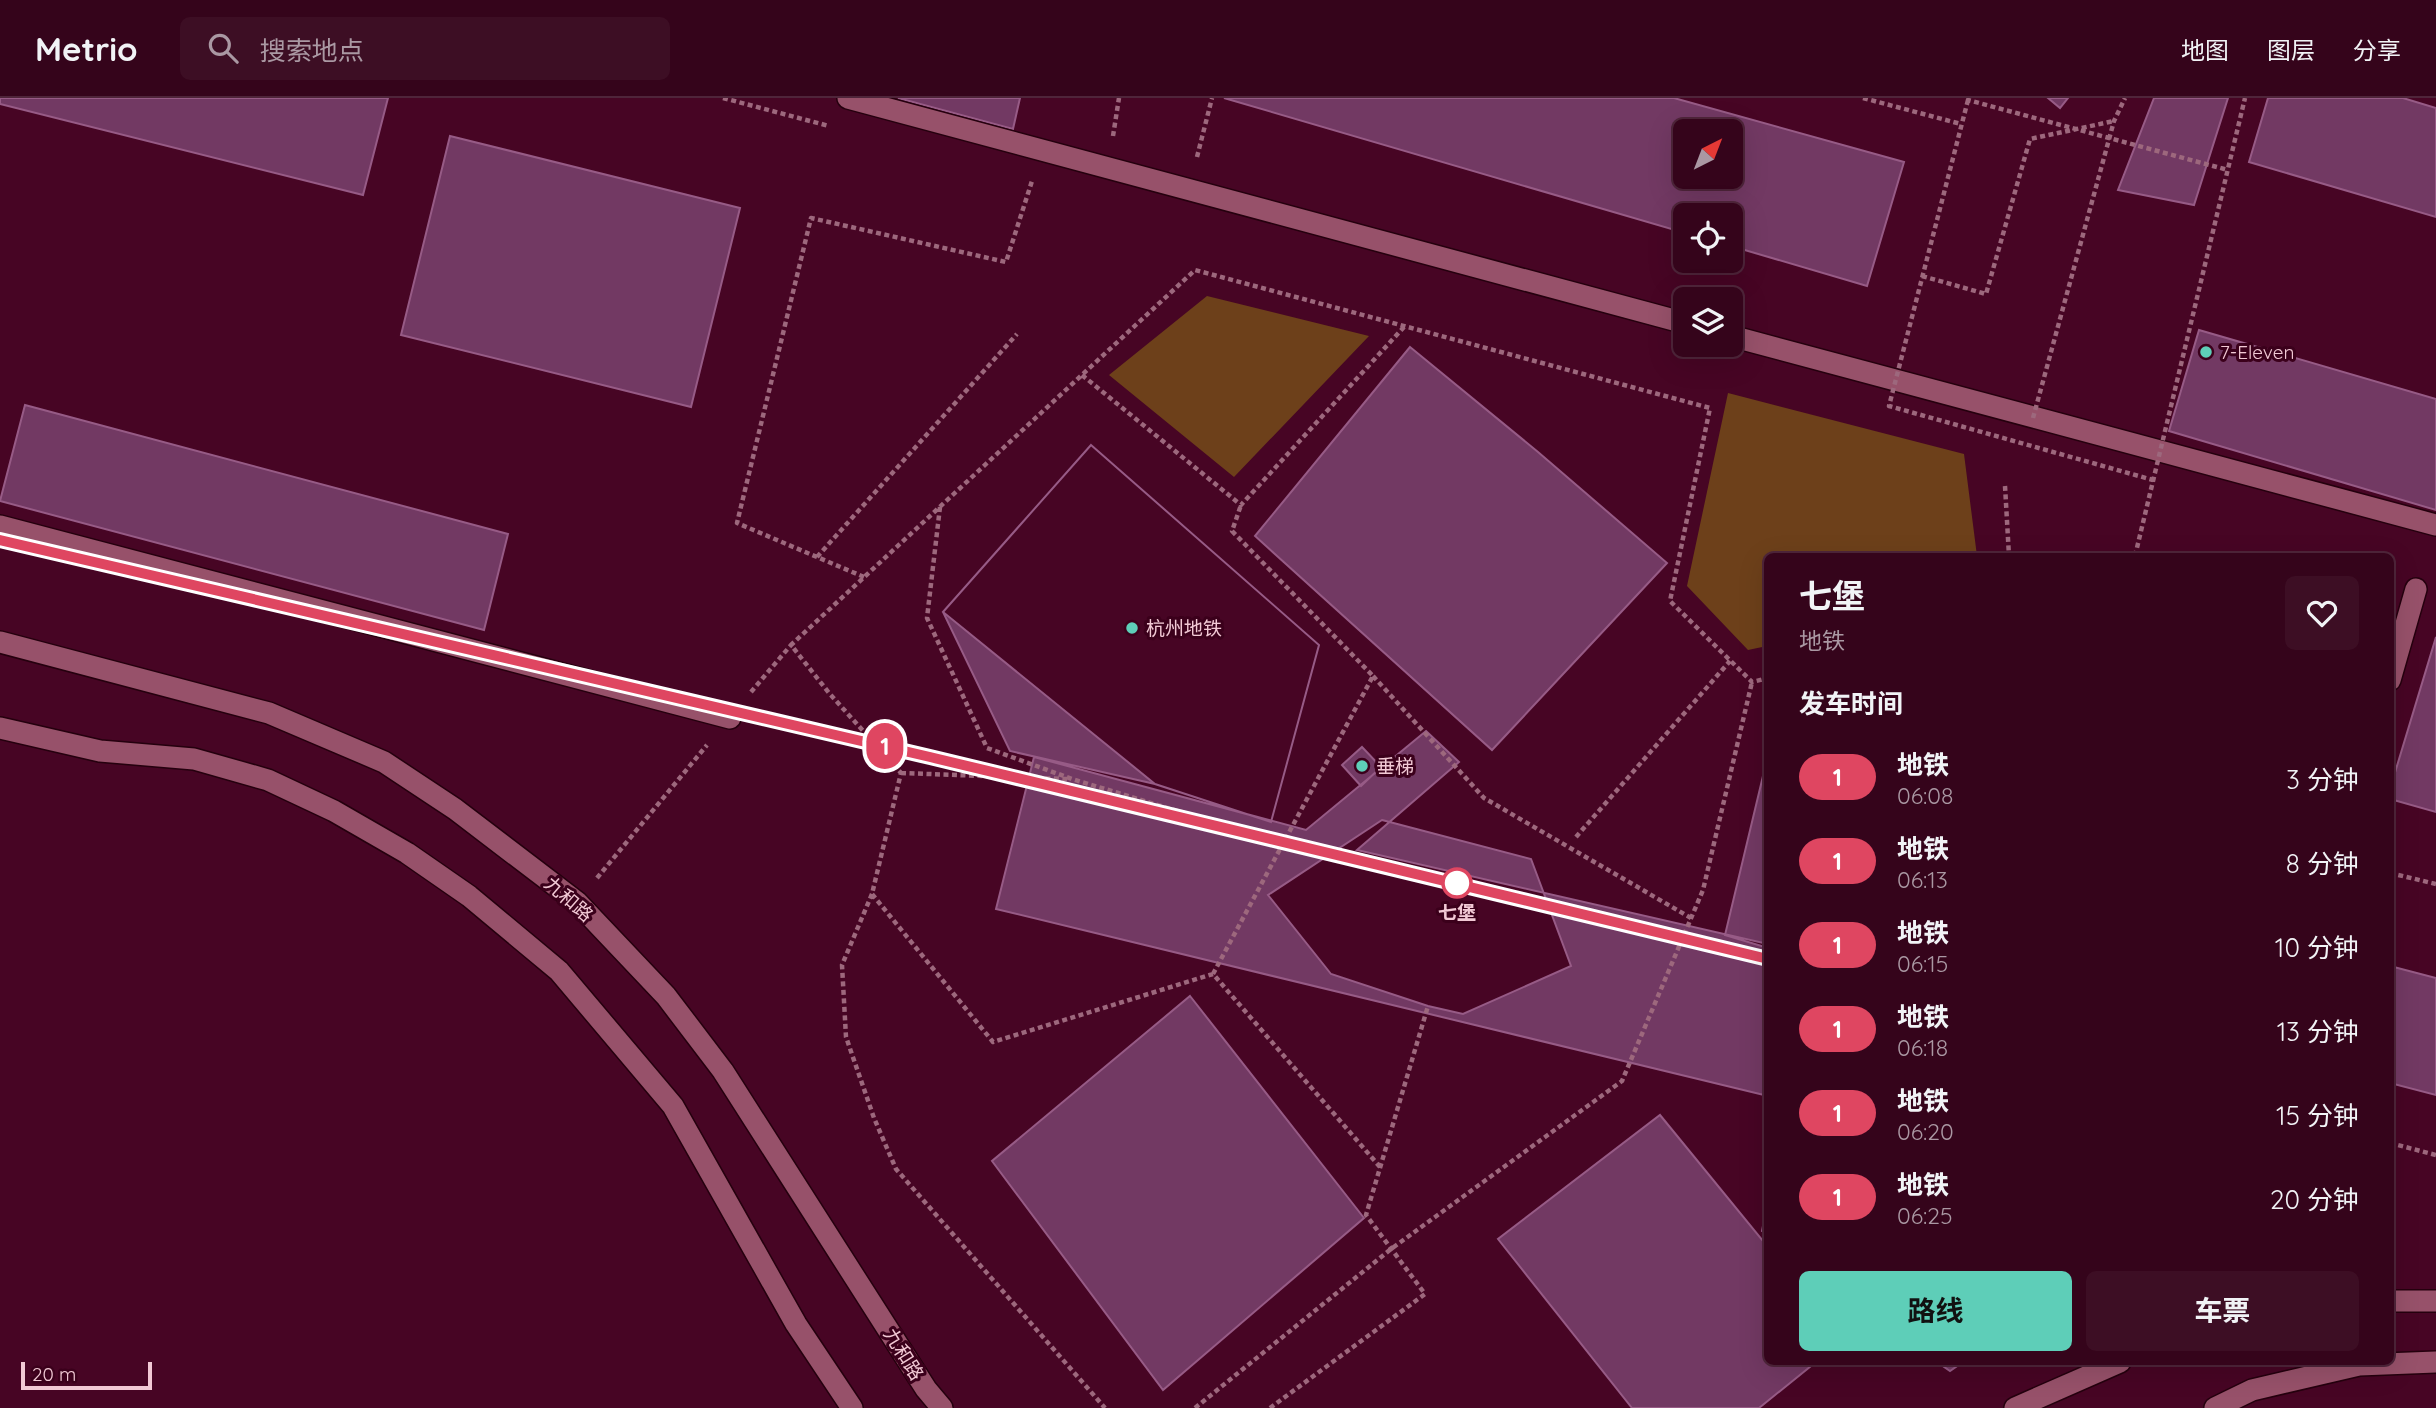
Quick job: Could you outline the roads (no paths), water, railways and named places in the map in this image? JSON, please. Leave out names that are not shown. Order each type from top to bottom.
[{"type":"street","points":[[848,98],[1673,320]]},
{"type":"street","points":[[1743,339],[2436,525]]},
{"type":"street","points":[[0,526],[730,718]]},
{"type":"street","points":[[2394,666],[2416,589]]},
{"type":"street","name":"九和路","points":[[0,642],[270,713],[384,762],[455,809],[577,902],[666,996],[723,1071],[926,1389],[942,1408]]},
{"type":"street","points":[[0,728],[100,751],[194,760],[268,779],[346,818],[407,853],[469,897],[559,971],[673,1106],[796,1324],[852,1408]]},
{"type":"street","points":[[2394,1301],[2436,1301]]},
{"type":"street","points":[[2394,1364],[2436,1362]]},
{"type":"street","points":[[2015,1408],[2113,1365]]},
{"type":"street","points":[[2215,1408],[2252,1390],[2360,1365]]},
{"type":"metro line","name":"1","points":[[0,540],[930,757],[1764,958]]},
{"type":"place","name":"7-Eleven","points":[[2206,352]]},
{"type":"place","name":"杭州地铁","points":[[1132,628]]},
{"type":"place","name":"垂梯","points":[[1362,766]]},
{"type":"place","name":"七堡","points":[[1457,883]]}]
